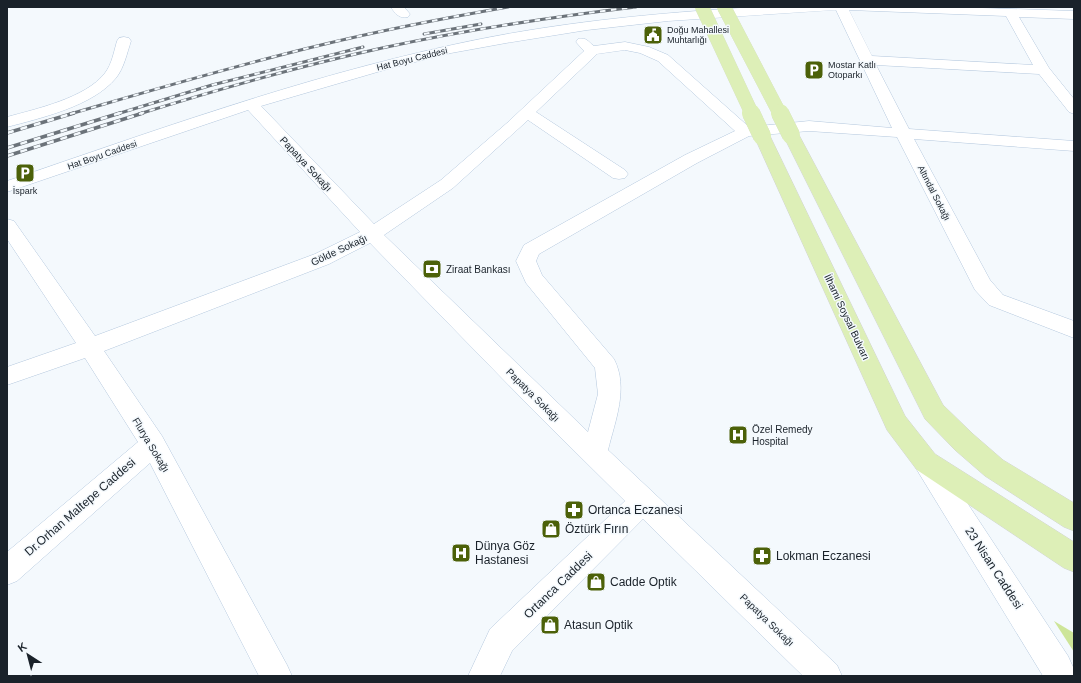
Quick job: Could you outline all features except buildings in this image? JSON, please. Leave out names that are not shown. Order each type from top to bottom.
[{"type":"main road","name":"İlhami Soysal Bulvarı","points":[[702,7],[754,134],[896,423],[926,462],[1074,558]]},
{"type":"main road","points":[[724,7],[934,412],[964,442],[994,468],[1074,518]]},
{"type":"street","name":"Hat Boyu Caddesi","points":[[7,187],[251,104],[349,75],[443,50],[572,27],[756,10],[832,7]]},
{"type":"street","name":"Altındal Sokağı","points":[[841,7],[902,133],[982,285],[996,300],[1074,330]]},
{"type":"street","points":[[850,7],[1074,15]]},
{"type":"street","points":[[1010,12],[1043,70],[1074,109]]},
{"type":"street","points":[[572,27],[588,48],[593,50],[625,46],[644,50],[663,58],[754,134]]},
{"type":"street","points":[[7,122],[76,99],[95,89],[106,81],[112,74],[124,41]]},
{"type":"street","name":"Gölde Sokağı","points":[[7,376],[90,347],[322,259],[372,234],[447,184],[527,113],[593,50]]},
{"type":"street","points":[[866,60],[1043,70]]},
{"type":"street","name":"Papatya Sokağı","points":[[251,104],[372,234],[542,404],[826,676]]},
{"type":"street","points":[[527,113],[619,174]]},
{"type":"street","points":[[594,454],[610,394],[606,364],[533,278],[526,261],[531,250],[690,159],[754,134],[809,126],[1074,146]]},
{"type":"street","name":"Flurya Sokağı","points":[[7,225],[90,347],[153,444],[276,676]]},
{"type":"street","name":"Dr.Orhan Maltepe Caddesi","points":[[7,571],[153,444]]},
{"type":"street","name":"23 Nisan Caddesi","points":[[926,462],[1057,667],[1059,676]]},
{"type":"street","name":"Ortanca Caddesi","points":[[484,676],[501,640],[643,501]]},
{"type":"green space","points":[[1054,621],[1074,633],[1074,652]]},
{"type":"railway","points":[[70,114],[227,69],[321,45],[414,24],[508,7]]},
{"type":"railway","points":[[139,114],[260,78],[382,48],[509,24],[636,7]]},
{"type":"railway","points":[[424,34],[481,24]]},
{"type":"railway","points":[[117,114],[212,85],[363,47]]},
{"type":"railway","points":[[7,133],[74,113]]},
{"type":"railway","points":[[7,148],[120,113]]},
{"type":"railway","points":[[7,156],[143,113]]},
{"type":"place","name":"Doğu Mahallesi Muhtarlığı","points":[[653,35]]},
{"type":"place","name":"Mostar Katlı Otoparkı","points":[[814,70]]},
{"type":"place","name":"İspark","points":[[25,173]]},
{"type":"place","name":"Ziraat Bankası","points":[[432,269]]},
{"type":"place","name":"Özel Remedy Hospital","points":[[738,435]]},
{"type":"place","name":"Ortanca Eczanesi","points":[[574,510]]},
{"type":"place","name":"Öztürk Fırın","points":[[551,529]]},
{"type":"place","name":"Dünya Göz Hastanesi","points":[[461,553]]},
{"type":"place","name":"Lokman Eczanesi","points":[[762,556]]},
{"type":"place","name":"Cadde Optik","points":[[596,582]]},
{"type":"place","name":"Atasun Optik","points":[[550,625]]}]
